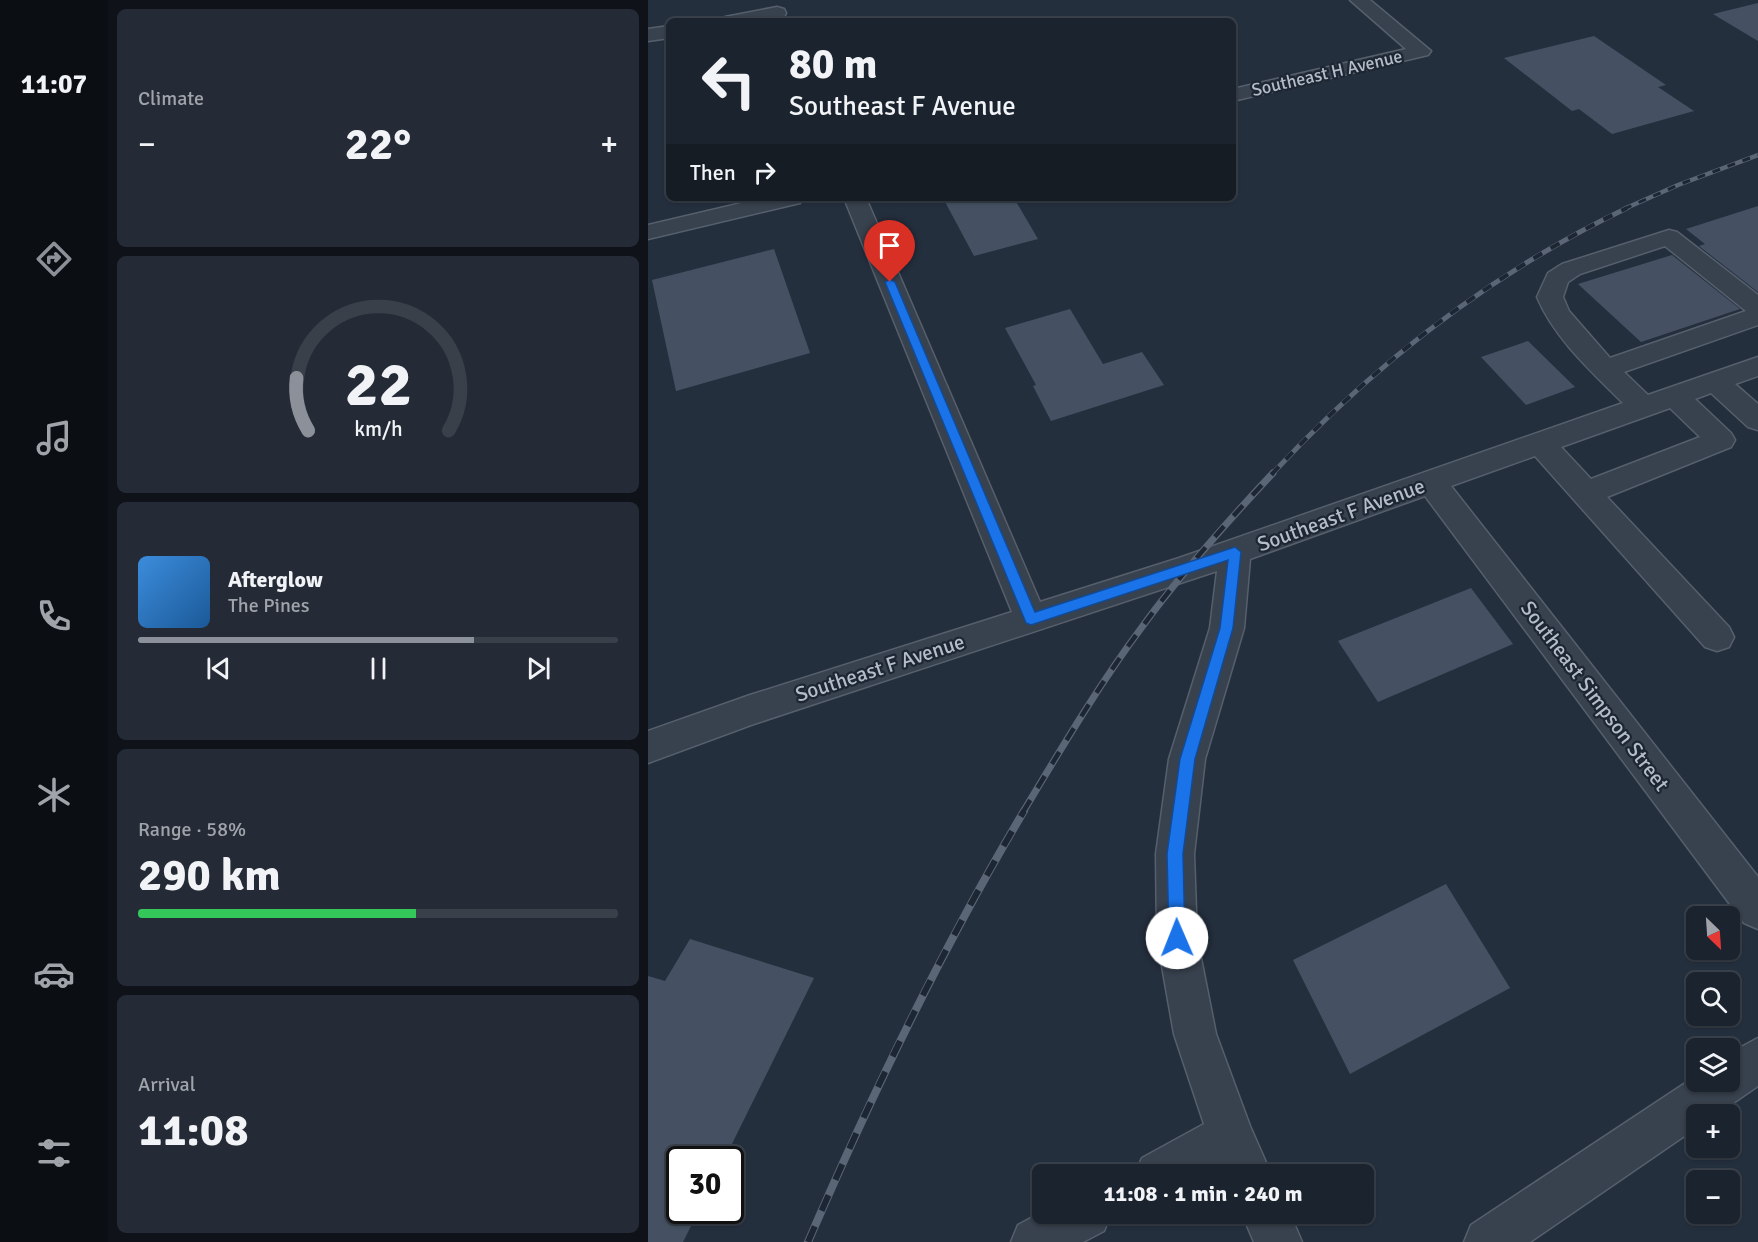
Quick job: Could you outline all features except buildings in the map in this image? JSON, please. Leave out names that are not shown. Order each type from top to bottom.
[{"type":"street","name":"Southeast H Avenue","points":[[1236,94],[1421,51],[1359,0]]},
{"type":"street","points":[[745,18],[776,11]]},
{"type":"street","points":[[648,35],[666,32]]},
{"type":"street","points":[[648,232],[779,201]]},
{"type":"street","points":[[856,201],[1031,619]]},
{"type":"street","points":[[1644,407],[1605,369],[1557,314],[1550,297],[1557,278],[1571,269],[1669,237],[1758,308]]},
{"type":"street","points":[[1605,369],[1758,316]]},
{"type":"street","name":"Southeast F Avenue","points":[[648,747],[750,710],[1235,552],[1758,366]]},
{"type":"street","points":[[1715,381],[1758,420]]},
{"type":"street","points":[[1586,492],[1721,440],[1675,396]]},
{"type":"street","points":[[1541,444],[1717,637]]},
{"type":"street","name":"Southeast Simpson Street","points":[[1431,482],[1758,909]]},
{"type":"street","points":[[1235,552],[1227,628],[1187,759],[1175,854],[1177,938],[1195,1034],[1230,1134],[1244,1164]]},
{"type":"street","points":[[1740,1072],[1758,1060]]},
{"type":"street","points":[[1488,1242],[1710,1092]]},
{"type":"street","points":[[1176,1164],[1230,1134]]},
{"type":"street","points":[[1035,1242],[1068,1224]]},
{"type":"street","points":[[1270,1224],[1278,1242]]},
{"type":"railway","points":[[1624,209],[1678,185],[1758,155]]},
{"type":"railway","points":[[1272,474],[1351,395],[1437,324],[1528,262],[1627,208]]},
{"type":"railway","points":[[1023,812],[1095,695],[1142,627],[1205,548],[1273,473]]},
{"type":"railway","points":[[808,1242],[857,1132],[936,969],[1024,811]]},
{"type":"route","points":[[890,282],[1031,619],[1235,552],[1227,628],[1187,759],[1175,854],[1177,938]]}]
